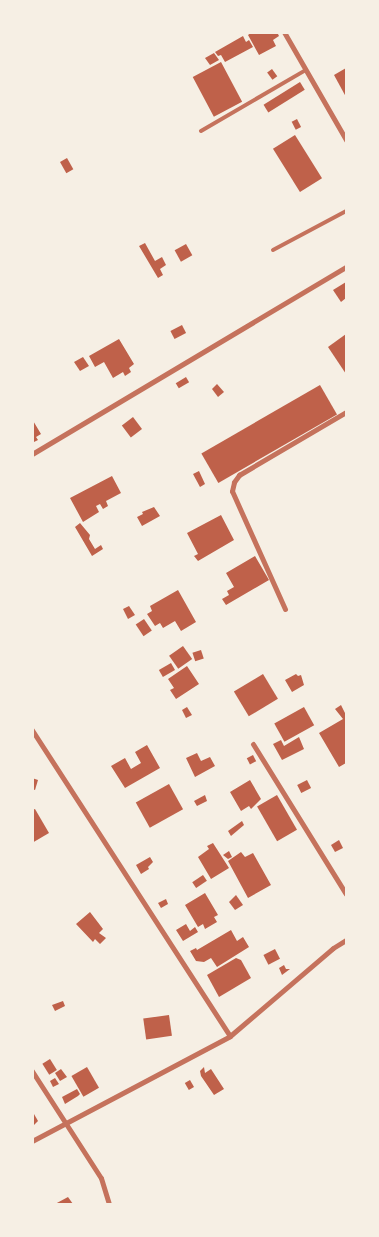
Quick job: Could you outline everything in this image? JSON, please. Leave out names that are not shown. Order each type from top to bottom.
[{"type":"street","points":[[284,32],[346,140]]},
{"type":"street","points":[[32,454],[346,267]]},
{"type":"street","points":[[285,608],[232,491],[234,482],[239,475],[346,412]]},
{"type":"street","points":[[32,730],[230,1036]]},
{"type":"street","points":[[253,744],[346,894]]},
{"type":"street","points":[[32,1141],[230,1036],[333,948],[346,940]]},
{"type":"street","points":[[32,1071],[101,1178],[109,1204]]},
{"type":"lane","points":[[201,131],[306,70]]},
{"type":"lane","points":[[273,250],[346,211]]},
{"type":"building","points":[[252,32],[277,32],[279,36],[273,40],[276,46],[259,55],[248,35]]},
{"type":"building","points":[[243,36],[246,42],[249,40],[253,47],[225,62],[221,55],[218,56],[215,52]]},
{"type":"building","points":[[214,53],[219,60],[210,65],[205,58]]},
{"type":"building","points":[[221,62],[242,102],[214,117],[193,77]]},
{"type":"building","points":[[346,68],[346,97],[334,75]]},
{"type":"building","points":[[272,69],[277,76],[272,80],[267,73]]},
{"type":"building","points":[[300,82],[305,90],[268,112],[264,105]]},
{"type":"building","points":[[297,119],[301,127],[296,130],[292,122]]},
{"type":"building","points":[[295,135],[322,178],[300,192],[273,149]]},
{"type":"building","points":[[67,158],[73,169],[66,173],[60,162]]},
{"type":"building","points":[[145,243],[155,261],[162,257],[166,265],[160,269],[163,275],[158,278],[139,246]]},
{"type":"building","points":[[186,244],[192,255],[181,262],[175,250]]},
{"type":"building","points":[[346,282],[346,298],[341,302],[333,290]]},
{"type":"building","points":[[182,325],[186,333],[175,339],[170,331]]},
{"type":"building","points":[[346,334],[346,374],[328,347]]},
{"type":"building","points":[[119,339],[134,364],[129,368],[131,372],[125,376],[123,372],[113,378],[104,362],[95,367],[89,356]]},
{"type":"building","points":[[83,357],[89,366],[80,371],[74,362]]},
{"type":"building","points":[[186,377],[189,382],[179,388],[176,383]]},
{"type":"building","points":[[217,384],[224,392],[218,397],[212,389]]},
{"type":"building","points":[[320,385],[337,414],[218,483],[201,454]]},
{"type":"building","points":[[133,417],[142,429],[131,437],[122,425]]},
{"type":"building","points":[[32,419],[41,434],[36,437],[38,440],[32,443]]},
{"type":"building","points":[[199,471],[205,484],[200,487],[193,474]]},
{"type":"building","points":[[112,476],[121,493],[106,501],[108,506],[103,509],[100,504],[96,506],[99,512],[83,522],[70,498]]},
{"type":"building","points":[[154,507],[160,516],[142,526],[137,517],[143,514],[142,512]]},
{"type":"building","points":[[221,515],[234,540],[198,561],[194,556],[198,554],[187,533]]},
{"type":"building","points":[[80,523],[90,535],[89,539],[95,549],[101,545],[103,549],[92,556],[75,527]]},
{"type":"building","points":[[255,556],[269,580],[226,605],[222,599],[229,595],[227,591],[234,587],[226,573]]},
{"type":"building","points":[[178,590],[196,622],[181,631],[175,621],[163,628],[160,623],[155,626],[147,614],[152,611],[150,606]]},
{"type":"building","points":[[129,606],[135,615],[128,619],[123,609]]},
{"type":"building","points":[[144,619],[152,631],[144,636],[136,625]]},
{"type":"building","points":[[183,646],[192,659],[178,669],[169,656]]},
{"type":"building","points":[[201,650],[204,659],[195,661],[192,653]]},
{"type":"building","points":[[171,663],[175,670],[163,677],[159,670]]},
{"type":"building","points":[[187,666],[199,684],[176,699],[170,690],[174,688],[168,679]]},
{"type":"building","points":[[263,674],[278,699],[249,716],[234,692]]},
{"type":"building","points":[[296,674],[298,676],[301,675],[304,685],[292,692],[285,680]]},
{"type":"building","points":[[341,705],[346,715],[346,763],[339,767],[319,733],[343,719],[335,709]]},
{"type":"building","points":[[187,707],[192,715],[186,718],[182,710]]},
{"type":"building","points":[[304,707],[314,725],[284,742],[274,723]]},
{"type":"building","points":[[299,737],[304,749],[282,760],[273,744],[281,740],[284,746]]},
{"type":"building","points":[[147,745],[160,768],[125,788],[111,766],[125,758],[131,769],[141,763],[135,752]]},
{"type":"building","points":[[197,753],[201,761],[210,757],[215,766],[195,777],[186,758]]},
{"type":"building","points":[[253,755],[256,761],[250,764],[247,758]]},
{"type":"building","points":[[32,778],[38,780],[35,790],[32,789]]},
{"type":"building","points":[[250,780],[261,799],[251,809],[249,806],[241,811],[230,792]]},
{"type":"building","points":[[307,780],[311,788],[301,793],[297,785]]},
{"type":"building","points":[[169,784],[183,809],[150,828],[136,802]]},
{"type":"building","points":[[205,795],[207,801],[197,806],[194,801]]},
{"type":"building","points":[[277,795],[297,830],[277,841],[257,806]]},
{"type":"building","points":[[35,809],[49,833],[32,843],[32,810]]},
{"type":"building","points":[[242,821],[244,825],[231,836],[228,831]]},
{"type":"building","points":[[339,840],[343,848],[335,852],[331,845]]},
{"type":"building","points":[[213,843],[229,868],[211,879],[198,857],[209,849],[207,846]]},
{"type":"building","points":[[229,851],[232,857],[228,859],[223,855]]},
{"type":"building","points":[[241,852],[245,857],[253,853],[271,885],[248,898],[228,861]]},
{"type":"building","points":[[150,857],[153,862],[148,867],[149,869],[141,874],[136,865]]},
{"type":"building","points":[[203,875],[207,881],[196,888],[192,882]]},
{"type":"building","points":[[205,893],[218,915],[214,917],[217,922],[205,929],[203,924],[198,927],[185,905]]},
{"type":"building","points":[[236,895],[243,905],[235,910],[229,902]]},
{"type":"building","points":[[166,899],[168,904],[161,908],[158,903]]},
{"type":"building","points":[[90,912],[103,929],[99,933],[106,938],[100,944],[95,939],[93,942],[76,924]]},
{"type":"building","points":[[186,924],[190,931],[195,927],[198,932],[183,941],[176,930]]},
{"type":"building","points":[[231,930],[237,941],[243,937],[249,947],[217,967],[211,958],[204,962],[196,961],[190,951],[196,948],[197,950]]},
{"type":"building","points":[[275,949],[280,959],[268,965],[263,955]]},
{"type":"building","points":[[236,958],[241,960],[251,978],[219,997],[207,975]]},
{"type":"building","points":[[284,965],[286,969],[290,969],[282,975],[279,968]]},
{"type":"building","points":[[63,1001],[65,1006],[55,1011],[52,1005]]},
{"type":"building","points":[[169,1015],[172,1036],[146,1039],[143,1019]]},
{"type":"building","points":[[50,1059],[57,1070],[49,1075],[42,1064]]},
{"type":"building","points":[[87,1067],[99,1088],[83,1097],[71,1076]]},
{"type":"building","points":[[204,1067],[205,1073],[211,1069],[224,1089],[214,1095],[201,1076],[200,1071]]},
{"type":"building","points":[[61,1069],[67,1077],[60,1081],[55,1073]]},
{"type":"building","points":[[55,1078],[59,1084],[53,1087],[50,1081]]},
{"type":"building","points":[[190,1080],[194,1087],[189,1090],[185,1083]]},
{"type":"building","points":[[77,1089],[80,1094],[65,1104],[62,1097]]},
{"type":"building","points":[[34,1114],[38,1121],[32,1127],[32,1115]]},
{"type":"building","points":[[68,1197],[73,1204],[55,1204]]}]
